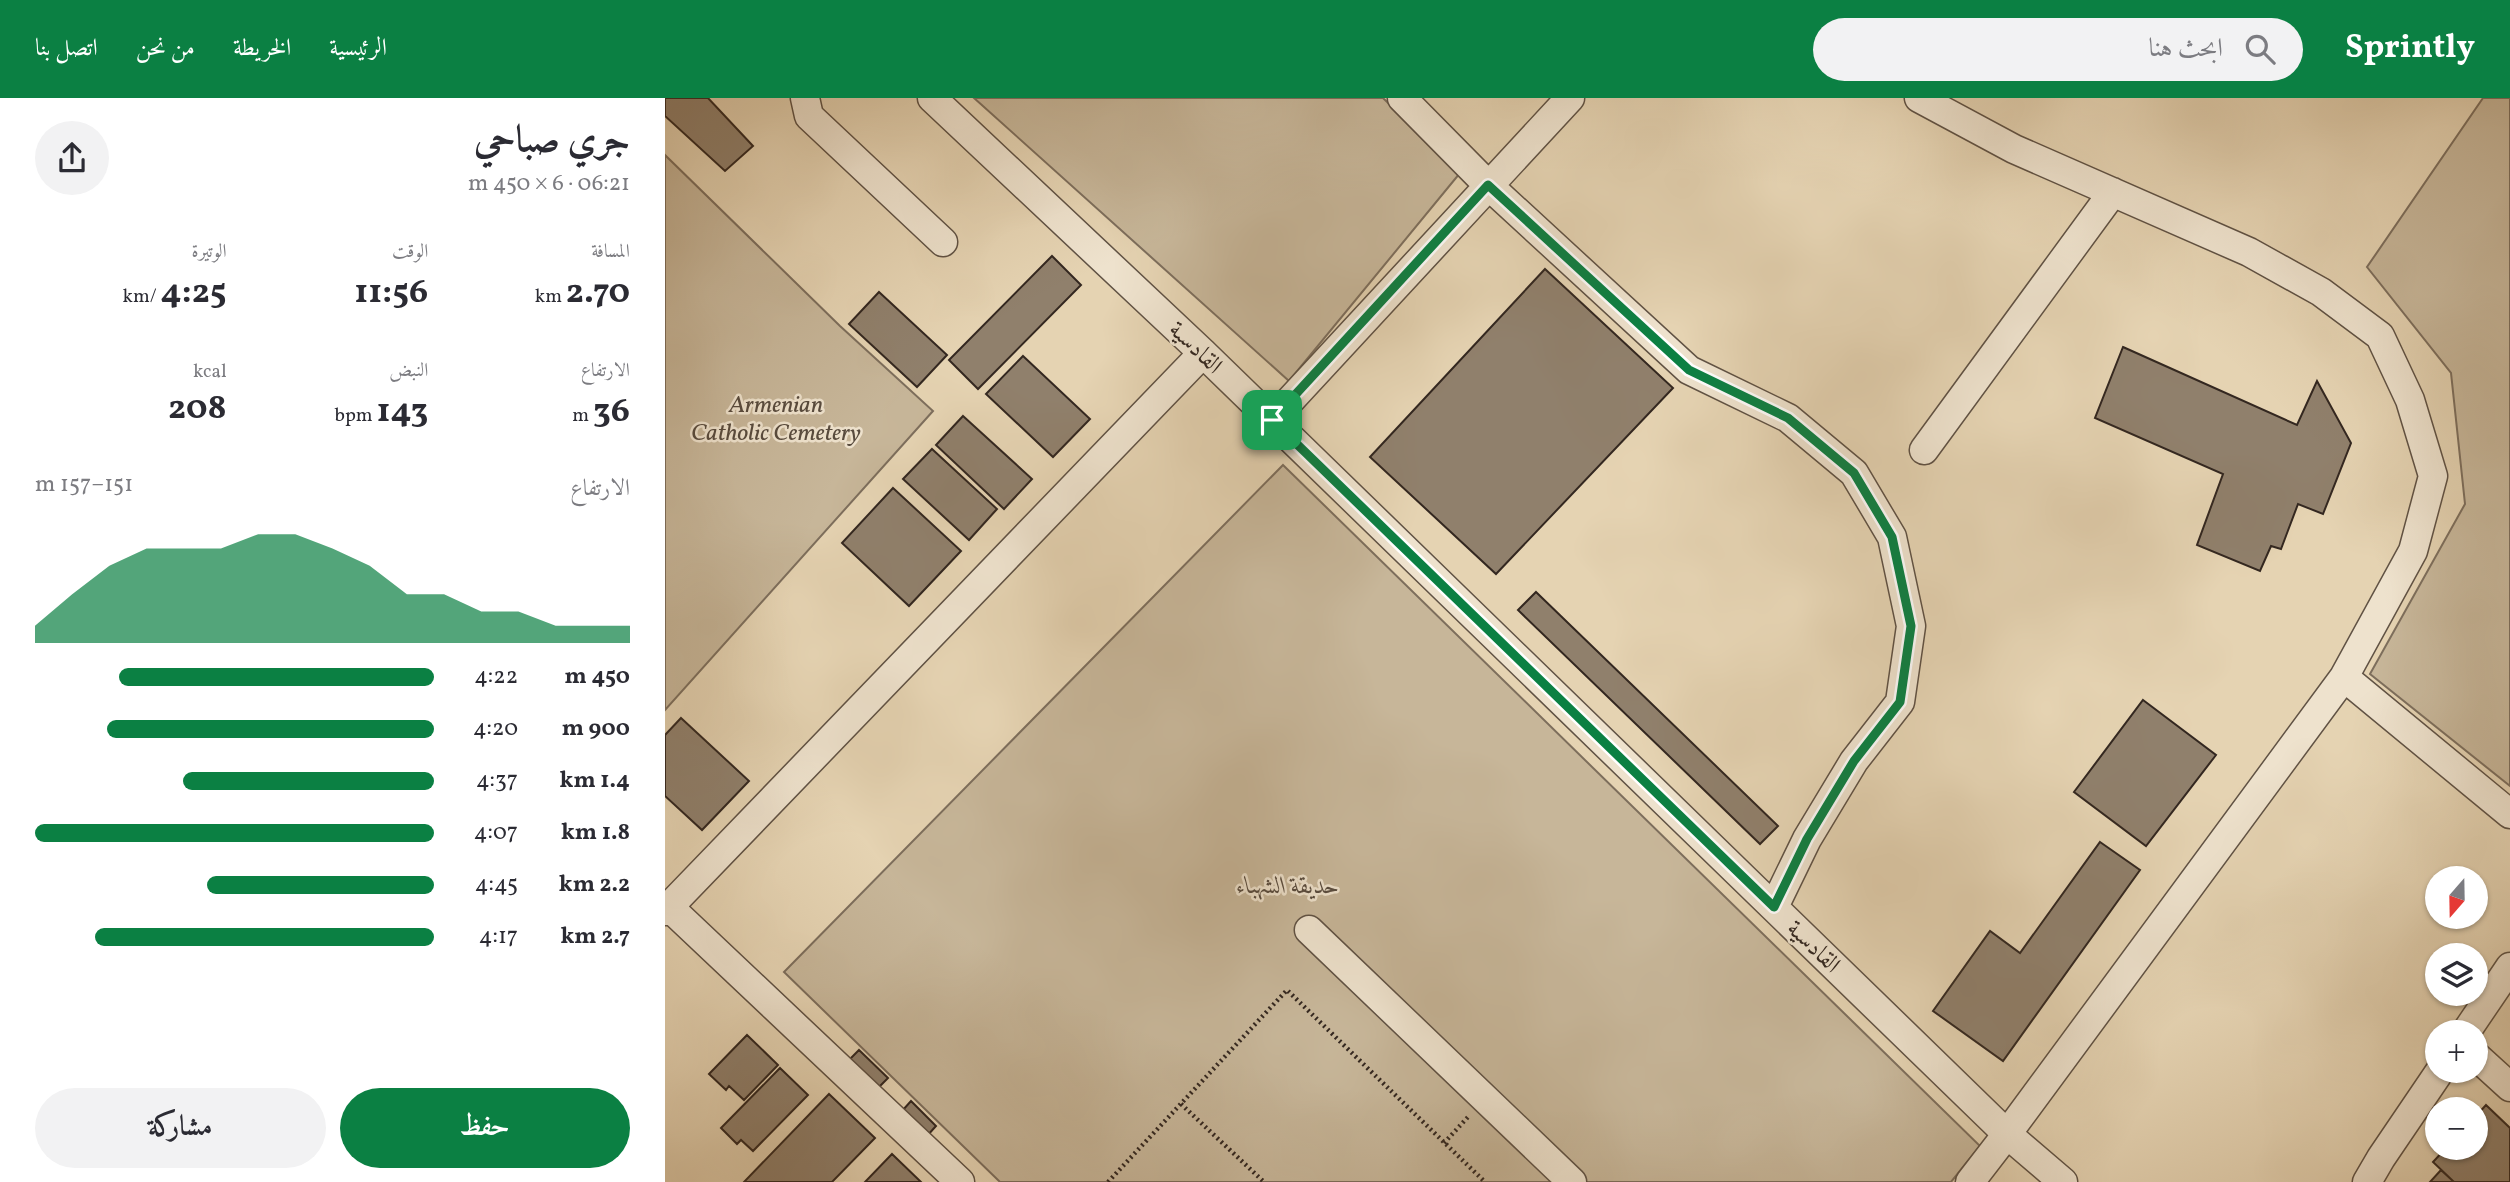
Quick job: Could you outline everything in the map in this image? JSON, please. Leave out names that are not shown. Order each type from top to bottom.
[{"type":"street","points":[[805,98],[810,116],[943,242]]},
{"type":"street","name":"القادسية","points":[[932,98],[1203,353],[2007,1134],[2063,1182]]},
{"type":"street","points":[[1402,98],[1488,185],[1689,370],[1788,418],[1854,473],[1892,537],[1911,626],[1900,702],[1854,761],[1807,839],[1774,907]]},
{"type":"street","points":[[1272,420],[1570,98]]},
{"type":"street","points":[[1919,98],[2014,149],[2249,252],[2321,292],[2380,336],[2410,400],[2433,476],[2413,551],[2344,677],[1970,1182]]},
{"type":"street","points":[[1924,450],[2113,192]]},
{"type":"street","points":[[960,1182],[667,909],[1203,353]]},
{"type":"street","points":[[2344,677],[2510,814]]},
{"type":"street","points":[[1310,930],[1572,1182]]},
{"type":"street","points":[[2474,1020],[2510,968]]},
{"type":"street","points":[[2488,1067],[2510,1087]]},
{"type":"street","points":[[2367,1182],[2432,1083]]},
{"type":"path","points":[[1108,1182],[1287,989],[1485,1182]]},
{"type":"path","points":[[1181,1104],[1264,1182]]},
{"type":"green space","points":[[974,98],[1383,98],[1460,173],[1289,381]]},
{"type":"green space","points":[[2483,98],[2510,98],[2510,786],[2370,674],[2465,504],[2451,373],[2367,267]]},
{"type":"green space","name":"Armenian Catholic Cemetery","points":[[665,155],[840,326],[933,411],[665,710]]},
{"type":"green space","name":"حديقة الشهباء","points":[[1283,465],[1980,1146],[1951,1182],[1000,1182],[784,972]]},
{"type":"building","points":[[665,98],[708,98],[753,146],[725,171],[665,116]]},
{"type":"building","points":[[1052,256],[1081,285],[978,389],[949,360]]},
{"type":"building","points":[[1545,269],[1673,388],[1496,574],[1370,457]]},
{"type":"building","points":[[879,292],[947,355],[917,387],[849,324]]},
{"type":"building","points":[[2123,347],[2297,425],[2317,381],[2351,443],[2323,514],[2298,504],[2281,549],[2271,546],[2260,571],[2197,545],[2223,474],[2095,418]]},
{"type":"building","points":[[1023,356],[1090,419],[1053,457],[986,394]]},
{"type":"building","points":[[963,416],[1032,479],[1004,509],[936,445]]},
{"type":"building","points":[[932,449],[997,509],[969,540],[903,479]]},
{"type":"building","points":[[893,488],[961,551],[909,606],[842,543]]},
{"type":"building","points":[[1536,592],[1778,826],[1760,844],[1518,610]]},
{"type":"building","points":[[2143,700],[2216,755],[2146,846],[2074,792]]},
{"type":"building","points":[[681,718],[749,781],[702,830],[665,796],[665,735]]},
{"type":"building","points":[[2100,842],[2140,870],[2003,1061],[1933,1011],[1990,931],[2020,953]]},
{"type":"building","points":[[747,1035],[778,1065],[744,1100],[729,1086],[726,1090],[709,1074]]},
{"type":"building","points":[[859,1050],[888,1078],[879,1087],[850,1059]]},
{"type":"building","points":[[780,1068],[808,1095],[753,1151],[741,1140],[737,1144],[721,1128]]},
{"type":"building","points":[[829,1094],[875,1138],[832,1182],[744,1182]]},
{"type":"building","points":[[911,1101],[936,1126],[927,1136],[902,1111]]},
{"type":"building","points":[[2488,1107],[2510,1128],[2510,1182],[2454,1182],[2433,1162],[2488,1160]]},
{"type":"building","points":[[892,1154],[921,1182],[865,1182]]},
{"type":"building","points":[[2441,1170],[2454,1182],[2430,1182]]},
{"type":"route","points":[[1488,185],[1689,370],[1788,418],[1854,473],[1892,537],[1911,626],[1900,702],[1854,761],[1807,839],[1774,907],[1630,768],[1272,420],[1488,185]]}]
